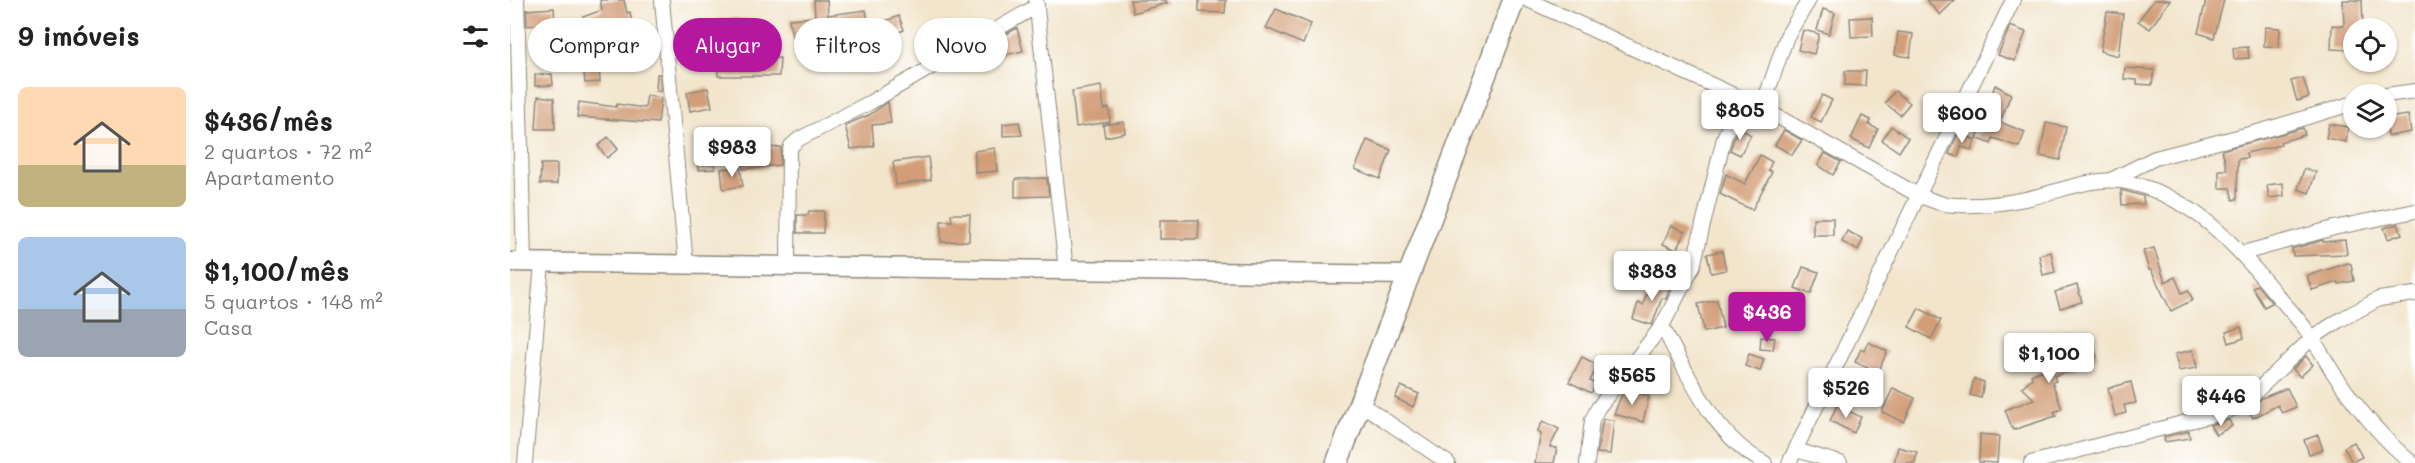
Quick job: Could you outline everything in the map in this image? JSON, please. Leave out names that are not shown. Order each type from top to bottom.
[{"type":"main road","points":[[1337,463],[1514,0]]},
{"type":"street","points":[[518,0],[525,263],[525,463]]},
{"type":"street","points":[[662,0],[686,265]]},
{"type":"street","points":[[1528,0],[1762,108],[1918,195],[1943,204],[1982,204],[2025,199],[2075,185],[2111,180],[2130,182],[2172,198],[2203,217],[2243,253],[2312,338],[2337,379],[2394,448],[2412,463]]},
{"type":"street","points":[[1762,108],[1787,36],[1809,0]]},
{"type":"street","points":[[1789,463],[2013,0]]},
{"type":"street","points":[[788,267],[789,154],[791,146],[799,139],[871,102],[1036,3],[1066,270]]},
{"type":"street","points":[[2397,93],[2415,91]]},
{"type":"street","points":[[1587,463],[1592,420],[1598,408],[1662,326],[1693,266],[1724,138],[1740,98]]},
{"type":"street","points":[[2111,180],[2155,158],[2265,130],[2343,106]]},
{"type":"street","points":[[2243,253],[2334,228],[2415,211]]},
{"type":"street","points":[[525,263],[1410,275]]},
{"type":"street","points":[[2031,463],[2228,411],[2243,404],[2312,338],[2379,299],[2415,294]]},
{"type":"street","points":[[1662,326],[1700,395],[1720,423],[1738,444],[1765,463]]},
{"type":"street","points":[[1361,404],[1449,463]]},
{"type":"street","points":[[1796,450],[1840,463]]},
{"type":"building","points":[[600,0],[624,0],[627,13],[630,12],[631,18],[583,18],[602,10]]},
{"type":"building","points":[[814,0],[827,0],[828,15],[866,10],[867,18],[802,18],[815,17]]},
{"type":"building","points":[[1130,0],[1166,0],[1167,3],[1133,13]]},
{"type":"building","points":[[1199,0],[1226,0],[1225,13],[1199,12]]},
{"type":"building","points":[[1926,0],[1955,0],[1940,15]]},
{"type":"building","points":[[2154,0],[2170,0],[2150,29],[2138,21]]},
{"type":"building","points":[[2206,0],[2224,0],[2214,38],[2198,33]]},
{"type":"building","points":[[2343,0],[2362,0],[2363,18],[2344,18]]},
{"type":"building","points":[[554,8],[555,18],[528,18],[527,26],[526,10]]},
{"type":"building","points":[[1276,9],[1311,24],[1303,44],[1266,28]]},
{"type":"building","points":[[1823,9],[1835,13],[1829,34],[1817,30]]},
{"type":"building","points":[[2107,12],[2123,14],[2118,56],[2100,51]]},
{"type":"building","points":[[1872,17],[1873,36],[1851,37],[1850,18]]},
{"type":"building","points":[[789,19],[794,19],[794,37],[792,37]]},
{"type":"building","points":[[2332,25],[2343,26],[2343,50],[2331,49]]},
{"type":"building","points":[[2010,26],[2026,32],[2015,61],[1998,55]]},
{"type":"building","points":[[2265,27],[2280,28],[2279,47],[2264,46]]},
{"type":"building","points":[[1017,28],[1023,51],[1008,54],[1008,33]]},
{"type":"building","points":[[1803,30],[1819,34],[1814,54],[1798,50]]},
{"type":"building","points":[[1898,32],[1913,34],[1910,57],[1895,55]]},
{"type":"building","points":[[2248,47],[2249,58],[2234,59],[2233,48]]},
{"type":"building","points":[[2125,68],[2154,70],[2152,85],[2137,84],[2137,80],[2124,79]]},
{"type":"building","points":[[1845,71],[1866,71],[1865,86],[1845,85]]},
{"type":"building","points":[[584,72],[599,72],[600,82],[585,83]]},
{"type":"building","points":[[718,72],[779,72],[779,76],[718,76]]},
{"type":"building","points":[[552,74],[553,85],[535,86],[535,75]]},
{"type":"building","points":[[657,74],[660,74],[661,91],[656,91]]},
{"type":"building","points":[[2303,78],[2309,97],[2297,101],[2291,81]]},
{"type":"building","points":[[1995,85],[2011,94],[2000,122],[2025,132],[2019,147],[1993,138],[1991,144],[1977,138]]},
{"type":"building","points":[[1101,86],[1104,109],[1109,108],[1110,122],[1076,127],[1072,91]]},
{"type":"building","points":[[708,88],[712,107],[690,111],[687,92]]},
{"type":"building","points":[[1895,91],[1910,103],[1900,115],[1885,103]]},
{"type":"building","points":[[647,95],[661,98],[658,123],[577,117],[579,102],[645,108]]},
{"type":"building","points":[[1822,95],[1832,100],[1821,122],[1811,117]]},
{"type":"building","points":[[538,96],[554,98],[555,129],[536,129]]},
{"type":"building","points":[[888,102],[891,123],[872,125],[874,146],[851,149],[845,125],[869,115]]},
{"type":"building","points":[[2408,115],[2411,132],[2397,134],[2397,116]]},
{"type":"building","points":[[1862,116],[1871,120],[1869,125],[1878,129],[1869,148],[1851,139]]},
{"type":"building","points":[[1019,122],[1022,135],[1003,136],[1003,124]]},
{"type":"building","points":[[1124,122],[1125,133],[1105,137],[1103,125]]},
{"type":"building","points":[[2046,123],[2066,127],[2060,160],[2040,156]]},
{"type":"building","points":[[2329,124],[2343,126],[2343,138],[2347,138],[2346,142],[2326,138]]},
{"type":"building","points":[[1891,126],[1908,138],[1899,152],[1882,140]]},
{"type":"building","points":[[1738,127],[1751,135],[1740,155],[1730,150]]},
{"type":"building","points":[[2303,128],[2305,135],[2280,142],[2281,145],[2246,153],[2247,158],[2238,159],[2237,199],[2233,200],[2230,188],[2219,188],[2219,170],[2227,170],[2222,150]]},
{"type":"building","points":[[1784,130],[1802,140],[1792,155],[1775,145]]},
{"type":"building","points":[[1959,132],[1975,140],[1972,150],[1961,147],[1958,157],[1949,154]]},
{"type":"building","points":[[608,137],[618,149],[607,158],[598,146]]},
{"type":"building","points":[[1367,140],[1391,150],[1380,179],[1355,169]]},
{"type":"building","points":[[781,147],[780,165],[743,169],[739,150]]},
{"type":"building","points":[[995,148],[997,171],[975,173],[975,151]]},
{"type":"building","points":[[697,152],[714,152],[715,169],[698,170]]},
{"type":"building","points":[[1825,153],[1841,162],[1833,175],[1818,165]]},
{"type":"building","points":[[1760,155],[1772,162],[1768,170],[1772,172],[1752,210],[1720,194],[1726,174],[1745,184]]},
{"type":"building","points":[[928,157],[931,180],[896,185],[893,162]]},
{"type":"building","points":[[541,164],[557,164],[557,184],[540,184]]},
{"type":"building","points":[[740,167],[743,186],[723,189],[721,169]]},
{"type":"building","points":[[2304,169],[2316,172],[2309,193],[2298,189]]},
{"type":"building","points":[[1047,178],[1049,196],[1015,197],[1015,179]]},
{"type":"building","points":[[2283,183],[2284,196],[2269,198],[2267,185]]},
{"type":"building","points":[[2121,190],[2143,196],[2144,204],[2122,205]]},
{"type":"building","points":[[809,211],[824,211],[823,233],[797,233],[797,215],[808,215]]},
{"type":"building","points":[[951,214],[970,214],[969,241],[941,242],[941,221],[952,221]]},
{"type":"building","points":[[1813,218],[1833,218],[1833,235],[1813,235]]},
{"type":"building","points":[[1160,220],[1199,220],[1198,239],[1160,239]]},
{"type":"building","points":[[2398,224],[2402,234],[2388,239],[2384,228]]},
{"type":"building","points":[[1671,225],[1685,232],[1676,250],[1663,244]]},
{"type":"building","points":[[1847,231],[1863,239],[1858,250],[1842,242]]},
{"type":"building","points":[[2323,240],[2323,242],[2345,240],[2347,254],[2293,256],[2292,249]]},
{"type":"building","points":[[2154,248],[2165,282],[2175,277],[2182,293],[2188,290],[2193,300],[2171,311],[2149,270],[2143,251]]},
{"type":"building","points":[[1722,251],[1726,270],[1711,273],[1707,254]]},
{"type":"building","points":[[2051,252],[2055,272],[2043,275],[2039,255]]},
{"type":"building","points":[[2351,264],[2354,281],[2339,284],[2338,282],[2312,290],[2307,276]]},
{"type":"building","points":[[1803,267],[1819,272],[1811,294],[1795,288]]},
{"type":"building","points":[[1651,278],[1671,285],[1666,299],[1662,298],[1652,325],[1633,319],[1638,303],[1643,305]]},
{"type":"building","points":[[2077,285],[2082,302],[2060,308],[2055,292]]},
{"type":"building","points":[[2257,285],[2272,303],[2264,307],[2252,287]]},
{"type":"building","points":[[1745,294],[1760,295],[1758,321],[1743,320]]},
{"type":"building","points":[[1717,300],[1723,328],[1704,332],[1698,304]]},
{"type":"building","points":[[1919,308],[1941,320],[1931,339],[1909,327]]},
{"type":"building","points":[[2241,327],[2244,338],[2229,343],[2226,332]]},
{"type":"building","points":[[2067,333],[2072,348],[2093,343],[2097,357],[2075,363],[2077,369],[2054,376],[2056,381],[2052,382],[2062,409],[2054,412],[2056,416],[2013,430],[2005,410],[2034,399],[2022,387],[2032,378],[2031,375],[2058,364],[2050,339]]},
{"type":"building","points":[[1761,337],[1775,338],[1773,350],[1760,349]]},
{"type":"building","points":[[1868,342],[1887,351],[1878,373],[1855,362],[1861,349],[1864,351]]},
{"type":"building","points":[[2014,342],[2031,349],[2026,360],[2010,353]]},
{"type":"building","points":[[2193,350],[2197,368],[2179,371],[2175,354]]},
{"type":"building","points":[[1749,354],[1764,359],[1760,371],[1745,366]]},
{"type":"building","points":[[2306,356],[2313,365],[2300,377],[2293,369]]},
{"type":"building","points":[[1582,357],[1598,365],[1590,381],[1596,383],[1591,393],[1569,382]]},
{"type":"building","points":[[1974,379],[1984,382],[1981,398],[1970,395]]},
{"type":"building","points":[[2131,382],[2136,403],[2124,405],[2126,413],[2115,416],[2108,388]]},
{"type":"building","points":[[1401,386],[1419,394],[1413,407],[1395,398]]},
{"type":"building","points":[[1893,388],[1915,398],[1904,422],[1882,412]]},
{"type":"building","points":[[2287,388],[2296,407],[2282,413],[2278,405],[2253,418],[2249,411],[2262,398]]},
{"type":"building","points":[[1624,389],[1649,396],[1643,422],[1614,414]]},
{"type":"building","points":[[1837,405],[1861,417],[1854,433],[1830,421]]},
{"type":"building","points":[[1603,419],[1614,420],[1610,454],[1597,453]]},
{"type":"building","points":[[2229,420],[2232,426],[2216,435],[2210,425]]},
{"type":"building","points":[[1543,421],[1559,429],[1550,447],[1557,448],[1554,463],[1535,463],[1541,434],[1537,432]]},
{"type":"building","points":[[2189,431],[2190,438],[2165,442],[2164,437]]},
{"type":"building","points":[[1980,434],[1999,436],[1997,463],[1979,462]]},
{"type":"building","points":[[2318,435],[2323,450],[2309,454],[2304,440]]},
{"type":"building","points":[[2354,442],[2362,457],[2352,462],[2344,447]]},
{"type":"building","points":[[1898,447],[1917,452],[1915,463],[1894,463]]}]
